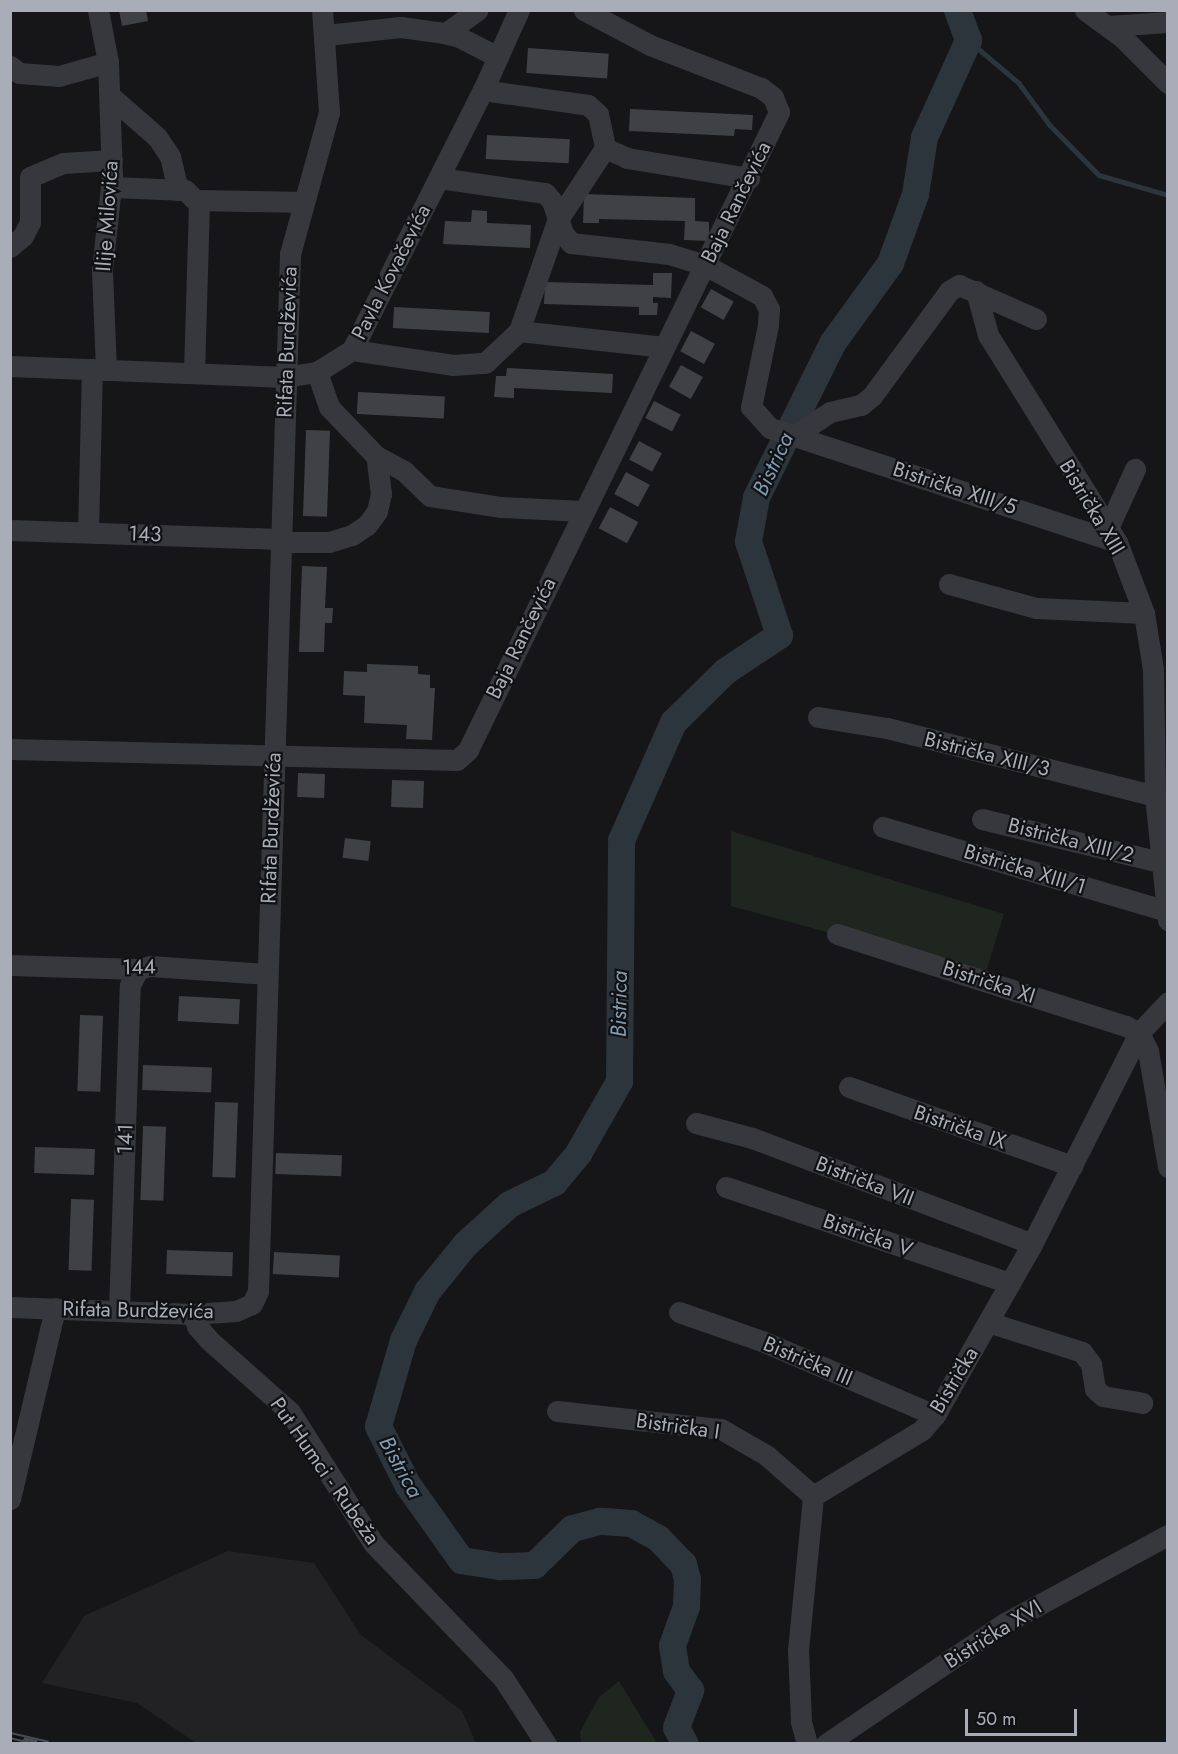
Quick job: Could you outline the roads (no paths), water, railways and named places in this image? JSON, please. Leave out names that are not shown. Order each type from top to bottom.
[{"type":"street","name":"Ilije Milovića","points":[[88,532],[99,369],[102,270],[112,160],[108,62],[98,10]]},
{"type":"street","name":"Rifata Burdževića","points":[[10,1307],[193,1314],[246,1308],[256,1299],[258,1291],[290,254],[329,112],[326,35],[322,10]]},
{"type":"street","points":[[446,33],[478,10]]},
{"type":"street","name":"Pavla Kovačevića","points":[[10,366],[285,377],[317,372],[352,351],[483,90],[519,10]]},
{"type":"street","name":"Baja Rančevića","points":[[10,749],[457,760],[468,750],[582,511],[749,178],[779,112],[773,97],[761,88],[650,45],[584,10]]},
{"type":"street","points":[[1085,10],[1115,32],[1167,83]]},
{"type":"street","points":[[1115,32],[1167,22]]},
{"type":"street","points":[[326,35],[401,27],[446,33],[498,57]]},
{"type":"street","points":[[1115,32],[1167,38]]},
{"type":"street","points":[[10,66],[19,73],[59,76],[108,62]]},
{"type":"street","points":[[352,351],[453,365],[485,363],[519,331],[557,221],[605,148],[598,114],[588,105],[483,90]]},
{"type":"street","points":[[110,96],[157,137],[170,156],[200,222],[194,373]]},
{"type":"street","points":[[605,148],[627,158],[749,178]]},
{"type":"street","points":[[10,247],[30,222],[30,177],[63,163],[112,160]]},
{"type":"street","points":[[439,178],[545,193],[552,201],[557,221],[571,243],[669,254],[705,265]]},
{"type":"street","points":[[111,187],[187,195],[303,202]]},
{"type":"street","name":"Bistrička XIII/5","points":[[705,265],[762,296],[769,309],[751,408],[770,428],[792,437],[827,445],[1112,535]]},
{"type":"street","points":[[792,437],[830,412],[861,405],[949,291],[959,285],[1036,320]]},
{"type":"street","name":"Bistrička XIII","points":[[976,291],[988,335],[1112,535],[1144,613],[1153,669],[1155,796],[1167,916]]},
{"type":"street","points":[[519,331],[664,347]]},
{"type":"street","points":[[317,372],[329,407],[376,456],[404,471],[430,496],[501,507],[582,511]]},
{"type":"street","name":"143","points":[[10,530],[329,542],[352,535],[367,525],[377,511],[381,494],[376,456]]},
{"type":"street","points":[[1112,535],[1135,469]]},
{"type":"street","points":[[949,584],[1035,608],[1144,613]]},
{"type":"street","name":"Bistrička XIII/3","points":[[818,717],[887,728],[1155,796]]},
{"type":"street","name":"Bistrička XIII/2","points":[[982,819],[1160,862]]},
{"type":"street","name":"Bistrička XIII/1","points":[[883,827],[1167,916]]},
{"type":"street","name":"Bistrička XI","points":[[837,934],[1126,1026],[1139,1033]]},
{"type":"street","name":"144","points":[[10,964],[138,969],[150,966],[267,974]]},
{"type":"street","name":"141","points":[[119,1311],[130,985],[138,969]]},
{"type":"street","name":"Bistrička","points":[[813,1496],[922,1430],[935,1415],[1032,1244],[1139,1033],[1167,1002]]},
{"type":"street","points":[[1139,1033],[1148,1051],[1167,1167]]},
{"type":"street","name":"Bistrička IX","points":[[849,1088],[1072,1166]]},
{"type":"street","name":"Bistrička VII","points":[[696,1123],[752,1138],[1032,1244]]},
{"type":"street","name":"Bistrička V","points":[[726,1187],[1010,1283]]},
{"type":"street","points":[[10,1499],[55,1308]]},
{"type":"street","name":"Bistrička III","points":[[679,1312],[762,1341],[935,1415]]},
{"type":"street","name":"Put Humci - Rubeža","points":[[193,1314],[196,1326],[209,1340],[290,1412],[373,1543],[503,1678],[546,1743]]},
{"type":"street","points":[[988,1322],[1082,1352],[1091,1364],[1095,1389],[1103,1396],[1142,1403]]},
{"type":"street","name":"Bistrička I","points":[[557,1411],[721,1429],[766,1455],[813,1496]]},
{"type":"street","points":[[807,1743],[801,1722],[798,1650],[813,1496]]},
{"type":"street","name":"Bistrička XVI","points":[[826,1743],[1005,1623],[1167,1535]]},
{"type":"waterway","name":"Bistrica","points":[[685,1744],[676,1727],[690,1690],[676,1671],[672,1645],[686,1606],[687,1579],[683,1564],[658,1538],[631,1523],[599,1521],[572,1528],[534,1565],[499,1566],[461,1560],[407,1484],[378,1426],[403,1340],[427,1291],[465,1244],[509,1204],[554,1182],[578,1153],[619,1081],[621,840],[673,722],[725,671],[779,635],[748,541],[756,497],[832,343],[890,263],[915,194],[924,137],[968,40],[957,10]]},
{"type":"waterway","points":[[968,40],[1019,83],[1050,125],[1099,175],[1168,195]]},
{"type":"railway","points":[[10,1735],[48,1744]]}]
